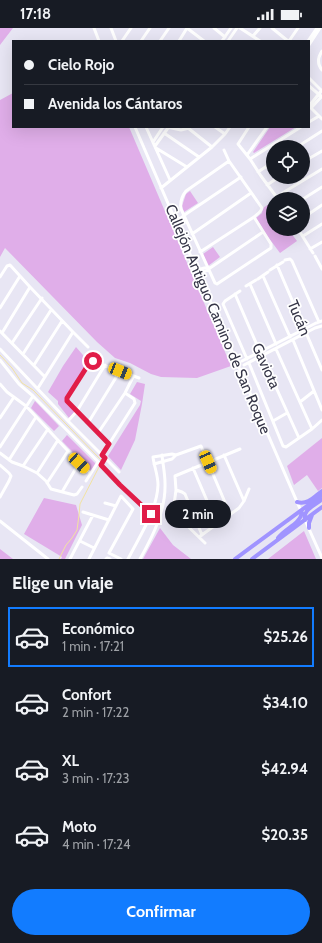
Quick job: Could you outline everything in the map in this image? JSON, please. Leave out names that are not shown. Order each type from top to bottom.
[{"type":"main road","points":[[297,502],[306,503],[322,494]]},
{"type":"main road","points":[[235,559],[322,494]]},
{"type":"main road","points":[[252,559],[303,519],[306,512],[320,501],[322,494]]},
{"type":"main road","points":[[275,542],[280,535],[303,519],[314,514],[322,507]]},
{"type":"main road","points":[[301,511],[303,519]]},
{"type":"main road","points":[[309,528],[309,523],[314,514]]},
{"type":"main road","points":[[290,519],[303,519]]},
{"type":"main road","points":[[290,519],[294,519],[295,524]]},
{"type":"street","points":[[94,28],[99,40]]},
{"type":"street","points":[[123,40],[131,28]]},
{"type":"street","points":[[142,40],[150,28]]},
{"type":"street","points":[[161,40],[169,28]]},
{"type":"street","points":[[180,40],[187,28],[203,40]]},
{"type":"street","points":[[214,28],[225,37]]},
{"type":"street","points":[[223,40],[231,28]]},
{"type":"street","points":[[230,40],[239,28],[259,40]]},
{"type":"street","points":[[253,36],[260,28]]},
{"type":"street","points":[[272,28],[287,40]]},
{"type":"street","points":[[289,40],[298,28]]},
{"type":"street","points":[[309,40],[317,28]]},
{"type":"street","points":[[310,43],[320,28]]},
{"type":"street","points":[[112,29],[116,40]]},
{"type":"street","points":[[322,51],[318,61],[322,70]]},
{"type":"street","points":[[310,79],[321,94]]},
{"type":"street","points":[[310,87],[321,94]]},
{"type":"street","points":[[310,122],[321,117],[310,107],[321,94]]},
{"type":"street","name":"Callejón Antiguo Camino de San Roque","points":[[135,128],[301,511]]},
{"type":"street","points":[[146,128],[170,180]]},
{"type":"street","points":[[153,142],[161,128]]},
{"type":"street","points":[[155,147],[167,128]]},
{"type":"street","points":[[172,128],[181,130],[186,128]]},
{"type":"street","points":[[190,128],[212,147]]},
{"type":"street","points":[[216,128],[225,134]]},
{"type":"street","points":[[161,188],[212,147],[229,128]]},
{"type":"street","points":[[248,128],[238,143],[272,192]]},
{"type":"street","points":[[247,155],[266,128]]},
{"type":"street","points":[[250,159],[299,128]]},
{"type":"street","points":[[308,140],[322,131]]},
{"type":"street","points":[[164,133],[199,157]]},
{"type":"street","points":[[155,147],[187,167]]},
{"type":"street","points":[[200,252],[254,217],[261,211],[262,208],[229,161],[224,150]]},
{"type":"street","points":[[310,158],[322,151]]},
{"type":"street","points":[[229,161],[186,191],[183,195],[181,203],[181,208],[185,214],[192,234],[214,283],[217,284],[271,248],[271,244],[254,217]]},
{"type":"street","points":[[258,172],[266,167]]},
{"type":"street","points":[[286,192],[322,169]]},
{"type":"street","points":[[175,219],[241,177]]},
{"type":"street","points":[[310,195],[322,187]]},
{"type":"street","points":[[192,234],[251,193]]},
{"type":"street","points":[[310,213],[322,205]]},
{"type":"street","points":[[310,232],[322,224]]},
{"type":"street","points":[[198,272],[208,268],[263,232]]},
{"type":"street","points":[[303,236],[313,252]]},
{"type":"street","points":[[310,249],[322,242]]},
{"type":"street","points":[[315,256],[322,269]]},
{"type":"street","points":[[246,286],[263,276],[277,265],[290,259],[321,322],[260,352],[248,361]]},
{"type":"street","points":[[318,262],[322,260]]},
{"type":"street","points":[[0,277],[8,265],[10,265],[88,347]]},
{"type":"street","name":"Tucán","points":[[277,265],[322,370]]},
{"type":"street","points":[[0,308],[20,276]]},
{"type":"street","points":[[263,276],[290,337]]},
{"type":"street","points":[[250,284],[276,344]]},
{"type":"street","points":[[30,287],[1,332],[45,377]]},
{"type":"street","points":[[240,291],[223,304],[283,446],[286,447],[312,429],[322,420]]},
{"type":"street","name":"Gaviota","points":[[235,294],[299,438]]},
{"type":"street","points":[[12,343],[42,298]]},
{"type":"street","points":[[23,354],[52,310]]},
{"type":"street","points":[[34,366],[62,321]]},
{"type":"street","points":[[243,363],[262,356],[322,327]]},
{"type":"street","points":[[38,388],[73,332]]},
{"type":"street","points":[[293,340],[322,410]]},
{"type":"street","points":[[0,349],[119,472]]},
{"type":"street","points":[[276,349],[312,429]]},
{"type":"street","points":[[0,360],[19,384],[33,396],[158,522]]},
{"type":"street","points":[[109,444],[67,401],[67,398],[90,362],[93,361],[133,377],[140,378]]},
{"type":"street","points":[[68,420],[77,411],[105,365]]},
{"type":"street","points":[[88,422],[120,371]]},
{"type":"street","points":[[98,433],[125,393],[133,377]]},
{"type":"street","points":[[0,384],[26,406],[90,473]]},
{"type":"street","points":[[0,391],[2,387]]},
{"type":"street","points":[[300,402],[314,391]]},
{"type":"street","points":[[101,465],[109,444],[135,403],[134,399],[125,393]]},
{"type":"street","points":[[0,447],[33,396]]},
{"type":"street","points":[[0,418],[14,397]]},
{"type":"street","points":[[273,421],[287,413]]},
{"type":"street","points":[[9,460],[36,417]]},
{"type":"street","points":[[23,466],[48,429]]},
{"type":"street","points":[[37,473],[58,440]]},
{"type":"street","points":[[154,464],[201,446],[230,514]]},
{"type":"street","points":[[205,543],[200,536],[173,512],[176,490],[175,476],[240,449]]},
{"type":"street","points":[[48,483],[68,451]]},
{"type":"street","points":[[0,453],[9,460],[37,473],[44,478],[51,489],[76,495],[82,487]]},
{"type":"street","points":[[128,559],[151,514],[157,493],[158,484],[153,457],[172,454],[176,455]]},
{"type":"street","points":[[224,455],[244,501]]},
{"type":"street","points":[[140,559],[158,522],[163,502],[165,484],[162,456]]},
{"type":"street","points":[[86,481],[98,462]]},
{"type":"street","points":[[62,492],[79,463]]},
{"type":"street","points":[[0,465],[11,477],[0,497]]},
{"type":"street","points":[[193,468],[217,524]]},
{"type":"street","points":[[200,536],[239,508],[249,489]]},
{"type":"street","points":[[176,490],[185,494],[200,536]]},
{"type":"street","points":[[89,559],[121,496],[133,509],[109,553],[108,559]]},
{"type":"street","points":[[105,503],[116,506]]},
{"type":"street","points":[[83,512],[109,520]]},
{"type":"street","points":[[70,559],[93,515]]},
{"type":"street","points":[[303,519],[309,528],[322,558]]},
{"type":"street","points":[[0,521],[48,559]]},
{"type":"street","points":[[80,540],[94,548]]},
{"type":"street","points":[[109,553],[121,559]]},
{"type":"shaded area","points":[[0,28],[13,28],[0,45]]},
{"type":"shaded area","points":[[12,94],[12,128],[129,128],[231,366],[197,378],[161,377],[115,358],[97,342],[5,248],[0,257],[0,100]]},
{"type":"shaded area","points":[[269,128],[294,128],[275,140],[266,140],[266,146],[254,153],[253,152]]},
{"type":"shaded area","points":[[190,191],[198,203],[184,212],[182,206],[186,194]]},
{"type":"shaded area","points":[[266,206],[266,234],[256,218],[262,213],[263,208]]},
{"type":"shaded area","points":[[293,236],[297,241],[280,253],[268,237]]},
{"type":"shaded area","points":[[213,247],[220,257],[208,266],[203,254]]},
{"type":"shaded area","points":[[76,347],[89,362],[65,400],[75,412],[69,418],[58,404],[58,401],[48,392]]},
{"type":"shaded area","points":[[137,382],[145,384],[142,404],[135,440],[121,470],[108,456],[140,405],[141,401],[130,394]]},
{"type":"shaded area","points":[[35,401],[59,426],[54,431],[31,408]]},
{"type":"shaded area","points":[[67,435],[96,464],[91,471],[62,441]]},
{"type":"shaded area","points":[[322,438],[322,488],[318,491],[307,475],[294,485],[287,466]]},
{"type":"shaded area","points":[[44,498],[76,505],[82,525],[65,559],[61,559],[62,557],[24,534]]},
{"type":"shaded area","points":[[160,528],[173,545],[191,559],[143,559]]},
{"type":"shaded area","points":[[304,531],[316,559],[268,559]]},
{"type":"shaded area","points":[[0,549],[13,559],[0,559]]},
{"type":"waterway","points":[[0,355],[12,368],[22,383],[33,390],[101,461]]},
{"type":"waterway","points":[[59,559],[66,545],[77,530],[80,504],[99,467]]},
{"type":"route","points":[[93,361],[90,362],[67,398],[67,401],[109,444],[102,455],[105,458],[101,465],[151,514]]}]
